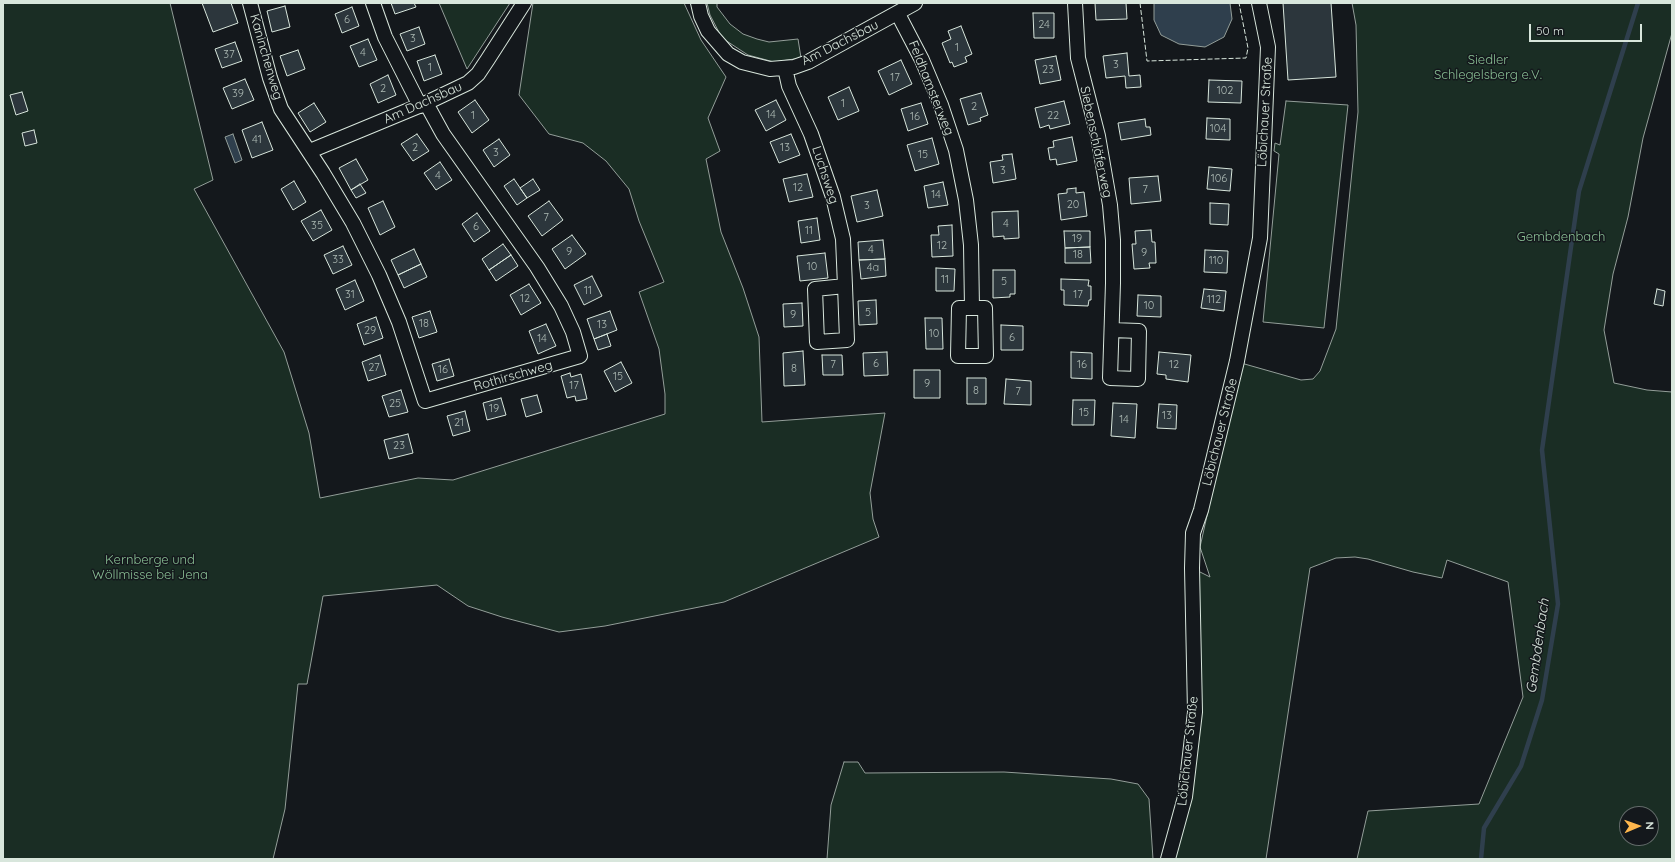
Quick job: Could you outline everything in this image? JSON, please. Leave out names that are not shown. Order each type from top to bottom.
[{"type":"street","name":"Kaninchenweg","points":[[250,3],[270,78],[281,109],[310,151]]},
{"type":"street","points":[[373,3],[385,37],[423,104]]},
{"type":"street","name":"Am Dachsbau","points":[[310,151],[423,104],[468,82],[478,74],[524,3]]},
{"type":"street","name":"Am Dachsbau","points":[[698,3],[708,31],[728,54],[742,62],[770,69],[785,68],[808,62],[898,14],[915,3]]},
{"type":"street","name":"Siebenschläferweg","points":[[1075,3],[1078,58],[1098,136],[1110,205],[1113,268],[1112,330]]},
{"type":"street","name":"Löbichauer Straße","points":[[1168,859],[1185,797],[1195,712],[1192,568],[1193,533],[1201,510],[1237,361],[1260,238],[1268,47],[1259,3]]},
{"type":"street","name":"Feldhamsterweg","points":[[898,14],[922,60],[938,98],[956,150],[966,200],[971,244],[972,308]]},
{"type":"street","name":"Luchsweg","points":[[785,68],[789,86],[811,134],[833,197],[843,240],[845,286]]},
{"type":"street","name":"Rothirschweg","points":[[310,151],[353,223],[379,275],[399,322],[425,401],[580,356],[573,332],[561,306],[537,267],[423,104]]},
{"type":"green space","name":"Kernberge und Wöllmisse bei Jena","points":[[3,3],[170,3],[213,180],[194,189],[284,352],[309,433],[320,498],[418,478],[453,480],[665,414],[665,394],[659,349],[639,292],[664,282],[639,221],[629,189],[606,161],[583,143],[549,134],[519,95],[533,3],[684,3],[701,40],[726,77],[708,118],[720,151],[706,159],[721,232],[743,288],[759,337],[762,422],[885,413],[870,493],[873,519],[879,537],[724,602],[605,626],[559,632],[502,617],[468,606],[437,585],[323,596],[307,684],[298,684],[285,809],[273,859],[3,859]]},
{"type":"green space","points":[[439,3],[510,3],[467,69]]},
{"type":"green space","points":[[707,3],[717,3],[717,7],[730,24],[743,34],[769,42],[798,39],[801,58],[774,62],[748,55],[722,38],[710,15]]},
{"type":"green space","name":"Siedler Schlegelsberg e.V.","points":[[1352,3],[1672,3],[1672,33],[1643,138],[1628,217],[1613,274],[1604,330],[1614,383],[1647,390],[1672,392],[1672,859],[1357,859],[1368,811],[1479,804],[1523,697],[1508,582],[1447,560],[1442,578],[1355,557],[1336,558],[1310,568],[1266,859],[1168,859],[1195,712],[1192,568],[1210,577],[1200,547],[1241,363],[1301,380],[1313,379],[1320,371],[1336,329],[1358,112],[1356,25]]},
{"type":"green space","points":[[1286,101],[1348,105],[1324,328],[1263,322],[1279,154],[1274,151],[1275,143],[1280,145]]},
{"type":"green space","points":[[844,762],[858,762],[865,773],[1004,772],[1111,779],[1138,784],[1149,799],[1153,859],[827,859],[831,805]]},
{"type":"water","points":[[1154,3],[1230,3],[1232,19],[1224,37],[1205,47],[1179,44],[1161,35],[1154,20]]},
{"type":"water","points":[[233,134],[242,160],[235,163],[225,137]]},
{"type":"building","points":[[202,3],[231,3],[238,23],[213,32]]},
{"type":"building","points":[[391,3],[414,3],[416,7],[395,14]]},
{"type":"building","points":[[1095,3],[1126,3],[1127,19],[1096,20]]},
{"type":"building","points":[[1283,3],[1331,3],[1336,77],[1288,80]]},
{"type":"building","points":[[285,6],[290,27],[272,32],[267,11]]},
{"type":"building","points":[[352,7],[359,26],[342,33],[335,14]]},
{"type":"building","points":[[1033,13],[1054,13],[1054,38],[1034,38]]},
{"type":"building","points":[[961,26],[972,54],[965,57],[967,62],[954,67],[952,62],[950,63],[942,43],[951,39],[948,31]]},
{"type":"building","points":[[419,27],[425,44],[407,51],[400,34]]},
{"type":"building","points":[[368,39],[377,60],[359,67],[350,46]]},
{"type":"building","points":[[235,42],[242,61],[222,68],[215,49]]},
{"type":"building","points":[[298,50],[305,69],[287,76],[280,56]]},
{"type":"building","points":[[1127,53],[1129,76],[1140,75],[1141,87],[1126,88],[1125,76],[1106,78],[1103,56]]},
{"type":"building","points":[[435,55],[442,74],[424,81],[417,61]]},
{"type":"building","points":[[1056,56],[1061,80],[1040,84],[1035,60]]},
{"type":"building","points":[[901,60],[912,84],[889,95],[878,71]]},
{"type":"building","points":[[388,75],[396,95],[378,103],[370,84]]},
{"type":"building","points":[[245,79],[254,100],[232,109],[223,88]]},
{"type":"building","points":[[1209,80],[1242,81],[1241,103],[1208,102]]},
{"type":"building","points":[[849,87],[859,111],[838,120],[828,97]]},
{"type":"building","points":[[22,92],[28,111],[16,115],[10,95]]},
{"type":"building","points":[[981,93],[988,115],[980,118],[981,121],[968,125],[960,99]]},
{"type":"building","points":[[475,100],[489,120],[472,133],[458,112]]},
{"type":"building","points":[[776,100],[786,120],[766,131],[755,110]]},
{"type":"building","points":[[1064,101],[1070,124],[1050,129],[1049,125],[1040,128],[1035,108]]},
{"type":"building","points":[[314,103],[326,122],[310,132],[298,113]]},
{"type":"building","points":[[921,103],[928,124],[908,131],[901,109]]},
{"type":"building","points":[[1207,118],[1230,119],[1230,140],[1206,139]]},
{"type":"building","points":[[1145,119],[1146,127],[1150,127],[1151,135],[1121,140],[1118,123]]},
{"type":"building","points":[[262,122],[273,150],[252,158],[242,130]]},
{"type":"building","points":[[34,130],[37,143],[25,146],[22,133]]},
{"type":"building","points":[[417,134],[429,151],[413,161],[401,144]]},
{"type":"building","points":[[791,134],[800,155],[779,163],[770,142]]},
{"type":"building","points":[[1072,137],[1077,161],[1057,165],[1056,159],[1050,160],[1048,148],[1054,147],[1053,141]]},
{"type":"building","points":[[932,138],[939,164],[915,171],[907,145]]},
{"type":"building","points":[[499,139],[510,155],[494,167],[483,150]]},
{"type":"building","points":[[1012,154],[1016,179],[993,183],[990,162],[1003,160],[1002,155]]},
{"type":"building","points":[[356,159],[368,180],[351,190],[339,168]]},
{"type":"building","points":[[440,162],[452,180],[436,190],[424,173]]},
{"type":"building","points":[[1209,167],[1232,169],[1230,191],[1207,189]]},
{"type":"building","points":[[807,174],[813,197],[789,202],[783,179]]},
{"type":"building","points":[[1158,176],[1161,201],[1131,204],[1129,178]]},
{"type":"building","points":[[514,179],[527,198],[517,205],[504,186]]},
{"type":"building","points":[[533,179],[540,190],[527,198],[520,188]]},
{"type":"building","points":[[294,181],[306,202],[293,210],[281,189]]},
{"type":"building","points":[[943,182],[948,205],[928,208],[924,186]]},
{"type":"building","points":[[360,184],[366,193],[356,198],[351,190]]},
{"type":"building","points":[[1076,188],[1076,193],[1084,192],[1087,216],[1061,220],[1058,194],[1067,193],[1067,189]]},
{"type":"building","points":[[877,190],[883,216],[857,222],[851,196]]},
{"type":"building","points":[[383,201],[395,227],[380,235],[368,208]]},
{"type":"building","points":[[549,201],[563,220],[542,236],[528,216]]},
{"type":"building","points":[[1210,203],[1229,204],[1228,225],[1210,224]]},
{"type":"building","points":[[321,210],[332,230],[313,241],[301,221]]},
{"type":"building","points":[[1018,211],[1019,238],[1004,239],[1004,236],[993,237],[992,212]]},
{"type":"building","points":[[477,213],[490,231],[474,242],[462,224]]},
{"type":"building","points":[[817,218],[820,240],[801,243],[798,221]]},
{"type":"building","points":[[952,225],[953,256],[932,257],[931,235],[939,235],[938,226]]},
{"type":"building","points":[[1151,230],[1152,242],[1155,242],[1156,263],[1149,263],[1150,268],[1134,269],[1132,244],[1136,244],[1135,231]]},
{"type":"building","points":[[1064,231],[1090,231],[1090,247],[1065,248]]},
{"type":"building","points":[[572,235],[586,254],[565,269],[552,249]]},
{"type":"building","points":[[883,240],[885,259],[859,260],[858,242]]},
{"type":"building","points":[[503,244],[511,255],[489,270],[482,259]]},
{"type":"building","points":[[343,246],[352,265],[333,274],[324,255]]},
{"type":"building","points":[[1090,247],[1091,263],[1065,263],[1065,248]]},
{"type":"building","points":[[414,249],[421,264],[398,275],[391,260]]},
{"type":"building","points":[[1205,250],[1228,251],[1227,273],[1204,272]]},
{"type":"building","points":[[825,253],[828,278],[800,281],[797,256]]},
{"type":"building","points":[[511,255],[518,266],[496,281],[489,270]]},
{"type":"building","points":[[885,259],[886,276],[861,279],[859,260]]},
{"type":"building","points":[[421,264],[427,277],[404,288],[398,275]]},
{"type":"building","points":[[936,268],[955,269],[954,291],[936,291]]},
{"type":"building","points":[[993,270],[1015,270],[1015,294],[1010,294],[1010,297],[993,298]]},
{"type":"building","points":[[592,276],[602,296],[584,305],[574,285]]},
{"type":"building","points":[[1061,279],[1089,280],[1088,286],[1091,286],[1091,300],[1089,300],[1088,306],[1064,305],[1064,290],[1061,290]]},
{"type":"building","points":[[355,280],[364,301],[345,310],[336,289]]},
{"type":"building","points":[[529,284],[541,303],[521,315],[510,295]]},
{"type":"building","points":[[1204,289],[1226,291],[1224,311],[1201,308]]},
{"type":"building","points":[[1657,289],[1665,291],[1663,306],[1654,304]]},
{"type":"building","points":[[1138,295],[1161,296],[1161,317],[1137,316]]},
{"type":"building","points":[[876,300],[877,324],[859,325],[858,301]]},
{"type":"building","points":[[802,303],[803,326],[784,327],[783,304]]},
{"type":"building","points":[[430,311],[437,332],[419,338],[412,317]]},
{"type":"building","points":[[610,311],[617,330],[594,339],[587,319]]},
{"type":"building","points":[[376,317],[383,338],[364,345],[357,324]]},
{"type":"building","points":[[925,318],[942,318],[943,349],[926,349]]},
{"type":"building","points":[[546,324],[556,346],[538,354],[529,331]]},
{"type":"building","points":[[1001,325],[1023,326],[1023,350],[1001,350]]},
{"type":"building","points":[[607,334],[611,346],[598,350],[594,339]]},
{"type":"building","points":[[803,351],[805,385],[784,386],[783,353]]},
{"type":"building","points":[[887,352],[888,375],[864,376],[863,353]]},
{"type":"building","points":[[1071,352],[1092,353],[1092,379],[1071,378]]},
{"type":"building","points":[[1159,352],[1191,355],[1188,382],[1166,379],[1166,375],[1157,374]]},
{"type":"building","points":[[380,355],[386,375],[368,381],[362,362]]},
{"type":"building","points":[[822,355],[842,355],[843,375],[823,375]]},
{"type":"building","points":[[449,359],[454,376],[437,381],[432,364]]},
{"type":"building","points":[[621,362],[632,383],[615,392],[604,371]]},
{"type":"building","points":[[914,370],[940,370],[940,398],[914,398]]},
{"type":"building","points":[[570,373],[571,377],[581,374],[587,399],[576,401],[575,396],[567,398],[561,376]]},
{"type":"building","points":[[967,378],[986,378],[986,404],[967,404]]},
{"type":"building","points":[[1006,379],[1031,381],[1031,405],[1004,404]]},
{"type":"building","points":[[401,390],[408,412],[389,417],[382,396]]},
{"type":"building","points":[[537,395],[542,412],[526,417],[521,399]]},
{"type":"building","points":[[501,398],[506,415],[487,420],[483,403]]},
{"type":"building","points":[[1073,400],[1095,400],[1094,425],[1072,425]]},
{"type":"building","points":[[1113,403],[1137,404],[1135,438],[1111,436]]},
{"type":"building","points":[[1159,404],[1177,405],[1176,429],[1157,428]]},
{"type":"building","points":[[465,411],[470,431],[453,436],[447,416]]},
{"type":"building","points":[[408,434],[413,453],[389,459],[384,440]]},
{"type":"waterway","name":"Gembdenbach","points":[[1481,859],[1484,828],[1521,766],[1542,700],[1558,604],[1542,450],[1579,191],[1638,3]]},
{"type":"fence","points":[[1140,3],[1147,61],[1246,58],[1248,48],[1239,3]]}]
